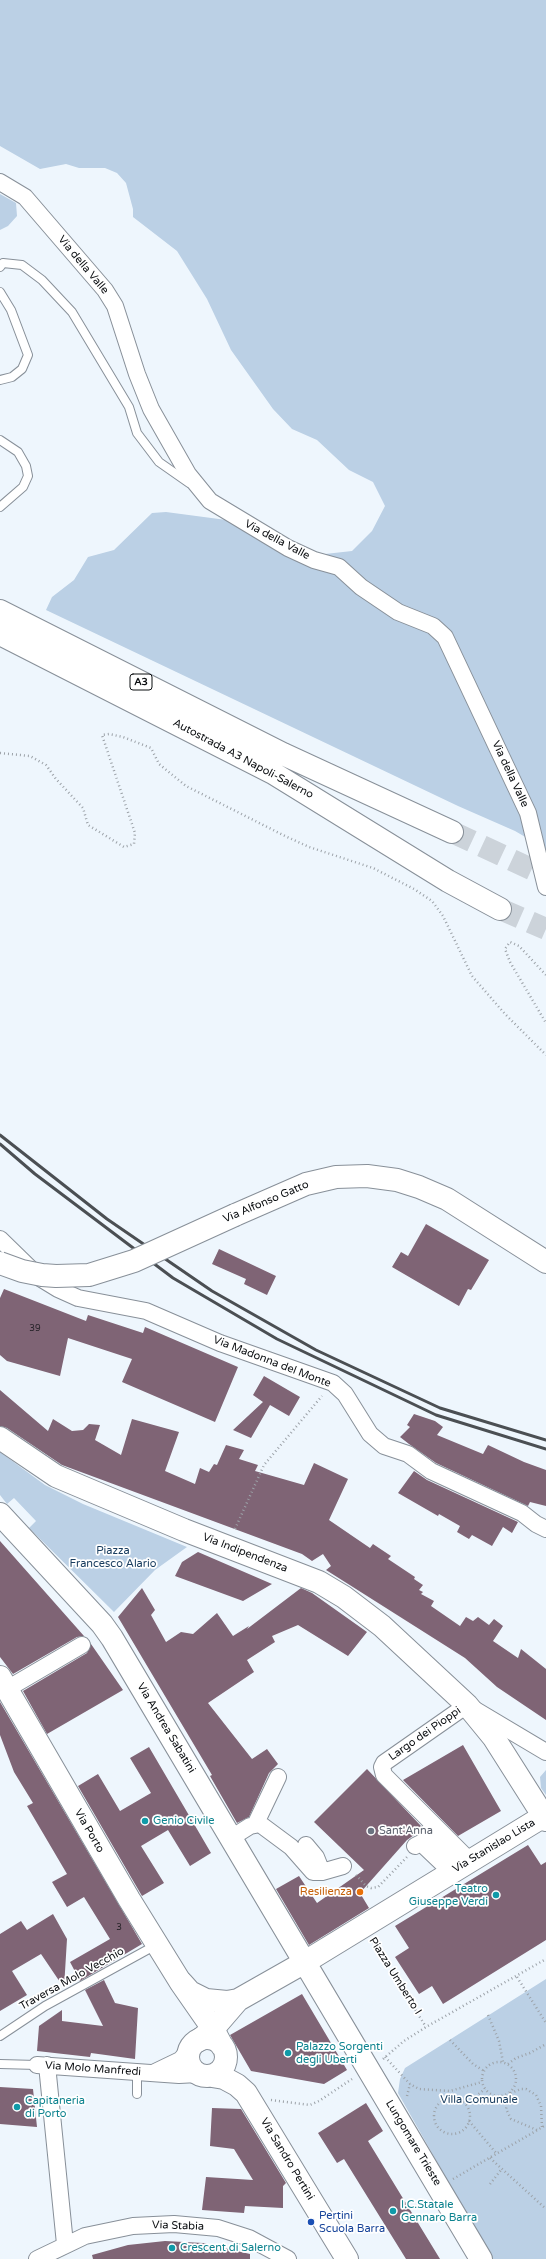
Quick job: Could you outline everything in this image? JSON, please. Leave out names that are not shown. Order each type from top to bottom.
[{"type":"main road","name":"Autostrada A3 Napoli-Salerno","points":[[0,611],[283,754],[452,832]]},
{"type":"main road","name":"Autostrada A3 Napoli-Salerno","points":[[0,634],[273,773],[448,880],[500,909]]},
{"type":"main road","name":"Via Alfonso Gatto","points":[[0,1263],[22,1271],[42,1275],[89,1275],[134,1261],[306,1184],[336,1177],[367,1176],[397,1180],[419,1187],[447,1199],[546,1262]]},
{"type":"main road","name":"Via Indipendenza","points":[[0,1438],[56,1476],[184,1530],[229,1546],[319,1582],[344,1598],[382,1626],[467,1705],[494,1738],[545,1818]]},
{"type":"main road","name":"Via Andrea Sabatini","points":[[0,1514],[102,1624],[112,1638],[305,1962]]},
{"type":"main road","name":"Via Porto","points":[[4,1683],[181,1983],[194,2016],[195,2036],[203,2043]]},
{"type":"main road","name":"Via Stanislao Lista","points":[[363,1926],[468,1862],[545,1818]]},
{"type":"main road","name":"Piazza Umberto I","points":[[238,2000],[305,1962],[363,1926]]},
{"type":"main road","points":[[305,1962],[372,2066]]},
{"type":"main road","name":"Via Porto","points":[[181,1983],[203,2043]]},
{"type":"main road","points":[[181,1983],[190,1992],[206,2000],[217,2002],[238,2000]]},
{"type":"main road","points":[[203,2043],[225,2050],[226,2061],[221,2070],[205,2075],[191,2067],[203,2043],[238,2000]]},
{"type":"main road","name":"Lungomare Trieste","points":[[372,2066],[481,2259]]},
{"type":"main road","name":"Via Sandro Pertini","points":[[205,2075],[224,2078],[237,2085],[246,2093],[347,2259]]},
{"type":"street","name":"Via della Valle","points":[[0,182],[25,197],[105,290],[115,306],[137,374],[151,410],[168,442],[203,493],[222,509],[269,537],[314,560],[338,567],[361,587],[398,612],[440,631],[445,637],[528,813],[546,887]]},
{"type":"street","name":"Via Madonna del Monte","points":[[0,1239],[40,1278],[58,1289],[78,1298],[146,1311],[220,1343],[332,1383],[345,1394],[370,1434],[384,1446],[408,1454],[431,1471],[522,1513],[536,1524],[546,1529]]},
{"type":"street","points":[[4,1683],[82,1645]]},
{"type":"street","points":[[467,1705],[546,1752]]},
{"type":"street","name":"Largo dei Pioppi","points":[[467,1705],[388,1758],[382,1767],[382,1771],[384,1776],[468,1862]]},
{"type":"street","points":[[511,1764],[507,1750],[510,1743],[518,1739],[527,1740]]},
{"type":"street","points":[[231,1838],[256,1823],[278,1777]]},
{"type":"street","points":[[256,1823],[265,1826],[291,1847],[313,1872],[322,1872],[343,1866]]},
{"type":"street","points":[[413,1849],[421,1842],[444,1864],[449,1860],[426,1834],[432,1829],[468,1862]]},
{"type":"street","points":[[306,1845],[316,1857],[322,1872]]},
{"type":"street","name":"Via Molo Manfredi","points":[[143,2073],[163,2070],[203,2043]]},
{"type":"street","points":[[42,2065],[65,2244]]},
{"type":"street","name":"Via Molo Manfredi","points":[[42,2065],[143,2073],[205,2075]]},
{"type":"street","name":"Via Stabia","points":[[37,2259],[65,2244],[85,2236],[133,2226],[174,2224],[218,2228],[249,2238],[288,2259]]},
{"type":"lane","points":[[0,267],[3,263],[22,265],[42,280],[72,312],[129,407],[137,433],[159,462],[203,493]]},
{"type":"lane","points":[[0,292],[11,310],[28,356],[22,369],[12,377],[0,380]]},
{"type":"lane","points":[[0,440],[18,452],[26,466],[28,476],[23,487],[0,507]]},
{"type":"lane","name":"Traversa Molo Vecchio","points":[[0,2036],[45,2006],[157,1944]]},
{"type":"lane","points":[[0,2064],[42,2065]]},
{"type":"lane","points":[[137,2094],[143,2073]]},
{"type":"path","points":[[0,753],[30,756],[46,765],[56,780],[83,808],[88,825],[124,847],[134,844],[135,833],[118,777],[111,764],[102,735],[109,734],[123,737],[151,748],[159,764],[186,786],[285,836],[373,868],[414,889],[432,901],[443,916],[472,976],[505,1014],[546,1055]]},
{"type":"path","points":[[546,975],[519,946],[510,942],[505,949],[510,962],[546,1023]]},
{"type":"path","points":[[229,1546],[237,1523],[264,1465],[332,1383]]},
{"type":"path","points":[[343,1866],[350,1868],[366,1886],[374,1888],[378,1887],[413,1849]]},
{"type":"path","name":"Piazza Umberto I","points":[[363,1926],[426,2026]]},
{"type":"path","points":[[246,2093],[268,2100],[310,2105],[319,2101],[372,2066],[426,2026],[517,1977],[546,1959]]},
{"type":"path","points":[[517,1977],[546,2023]]},
{"type":"path","points":[[488,2015],[499,2041],[503,2062]]},
{"type":"path","points":[[450,2040],[473,2064],[484,2071]]},
{"type":"path","points":[[508,2064],[516,2058],[530,2053],[546,2044]]},
{"type":"path","points":[[538,2130],[511,2119],[506,2109],[506,2103],[511,2093],[516,2085],[516,2073],[508,2064],[503,2062],[492,2064],[484,2071],[482,2082],[485,2089],[497,2097],[511,2093],[521,2089],[526,2089],[536,2095],[541,2106],[542,2127]]},
{"type":"path","points":[[372,2066],[419,2089],[450,2091],[482,2082]]},
{"type":"path","points":[[466,2104],[485,2089]]},
{"type":"path","points":[[456,2098],[466,2104],[469,2109],[469,2121],[463,2130],[452,2133],[442,2130],[435,2120],[436,2108],[444,2099],[456,2098]]},
{"type":"path","points":[[469,2121],[498,2154]]},
{"type":"path","points":[[439,2187],[546,2125]]},
{"type":"path","points":[[490,2158],[501,2170],[546,2210]]},
{"type":"path","points":[[490,2184],[501,2170]]},
{"type":"green space","points":[[0,0],[546,0],[546,849],[515,831],[458,806],[46,610],[52,597],[74,580],[88,557],[114,550],[152,513],[166,512],[234,521],[300,553],[325,554],[352,551],[372,531],[385,506],[373,482],[349,470],[317,440],[292,429],[273,409],[231,350],[207,299],[177,251],[133,217],[133,209],[126,183],[117,173],[105,168],[79,168],[66,164],[40,169],[0,146]]},
{"type":"green space","points":[[0,194],[16,203],[17,216],[8,226],[0,230]]},
{"type":"green space","name":"Piazza Francesco Alario","points":[[0,1452],[45,1485],[83,1504],[187,1547],[155,1570],[114,1612],[29,1528],[36,1521],[14,1498],[7,1504],[0,1495]]},
{"type":"green space","points":[[546,1770],[546,1795],[541,1788],[540,1777]]},
{"type":"green space","name":"Villa Comunale","points":[[546,1979],[546,2259],[492,2259],[398,2093],[400,2079],[405,2068]]},
{"type":"building","points":[[426,1224],[489,1260],[471,1290],[468,1289],[459,1306],[392,1267],[401,1252],[408,1256]]},
{"type":"building","points":[[219,1249],[276,1276],[267,1295],[244,1284],[246,1279],[212,1264]]},
{"type":"building","points":[[4,1289],[86,1321],[88,1315],[143,1333],[145,1327],[238,1367],[215,1422],[122,1382],[132,1359],[68,1338],[60,1376],[7,1361],[0,1355],[0,1298]]},
{"type":"building","points":[[264,1376],[300,1397],[289,1416],[270,1405],[251,1438],[233,1430],[263,1402],[253,1395]]},
{"type":"building","points":[[0,1390],[48,1431],[53,1419],[72,1431],[83,1430],[89,1424],[100,1425],[95,1440],[121,1455],[132,1419],[179,1432],[165,1471],[195,1484],[200,1468],[209,1472],[214,1464],[217,1465],[226,1445],[244,1450],[239,1459],[258,1465],[255,1471],[304,1485],[314,1463],[348,1479],[329,1520],[370,1548],[373,1544],[391,1556],[388,1559],[415,1577],[414,1579],[423,1585],[419,1590],[423,1592],[421,1594],[434,1601],[431,1606],[460,1626],[466,1617],[473,1621],[478,1617],[489,1625],[494,1619],[503,1626],[493,1641],[518,1658],[521,1649],[546,1669],[546,1720],[497,1687],[465,1658],[326,1570],[331,1566],[323,1554],[312,1561],[302,1554],[62,1465],[7,1428],[0,1426]]},
{"type":"building","points":[[414,1414],[435,1421],[443,1427],[437,1435],[483,1454],[488,1445],[524,1462],[546,1470],[546,1506],[530,1502],[528,1506],[436,1463],[400,1437],[410,1427],[407,1425]]},
{"type":"building","points":[[414,1471],[427,1480],[518,1522],[512,1533],[503,1527],[492,1546],[472,1535],[469,1539],[457,1532],[460,1526],[439,1514],[438,1516],[398,1493]]},
{"type":"building","points":[[0,1541],[84,1636],[77,1637],[13,1674],[0,1657]]},
{"type":"building","points":[[198,1552],[272,1584],[243,1601],[175,1576],[182,1562]]},
{"type":"building","points":[[142,1588],[155,1610],[151,1615],[166,1642],[181,1632],[193,1634],[217,1613],[233,1636],[249,1626],[247,1629],[301,1588],[312,1593],[367,1632],[348,1656],[298,1625],[272,1636],[275,1642],[247,1660],[254,1672],[208,1703],[252,1759],[267,1749],[278,1764],[269,1773],[249,1817],[237,1823],[210,1776],[212,1775],[118,1617]]},
{"type":"building","points":[[91,1644],[123,1690],[47,1734],[23,1691],[87,1653]]},
{"type":"building","points":[[0,1702],[142,1944],[80,1981],[70,1962],[110,1939],[84,1897],[67,1907],[52,1882],[67,1874],[27,1806],[33,1803],[14,1772],[0,1735]]},
{"type":"building","points":[[463,1745],[501,1811],[458,1836],[403,1780]]},
{"type":"building","name":"Genio Civile","points":[[149,1747],[211,1853],[190,1866],[168,1830],[141,1846],[164,1883],[142,1896],[78,1786],[98,1774],[120,1811],[151,1793],[130,1758]]},
{"type":"building","name":"Sant'Anna","points":[[367,1769],[421,1826],[417,1833],[407,1840],[360,1893],[369,1908],[309,1945],[276,1889],[299,1876],[317,1903],[364,1870],[314,1822]]},
{"type":"building","name":"Teatro Giuseppe Verdi","points":[[528,1845],[541,1865],[546,1862],[546,1940],[443,2004],[432,1986],[419,1994],[395,1957],[409,1948],[395,1926]]},
{"type":"building","points":[[53,1914],[67,1939],[64,1988],[41,1954],[12,1971],[27,1995],[0,2011],[0,1934],[21,1921],[27,1930]]},
{"type":"building","points":[[104,1980],[115,2003],[138,2008],[135,2059],[91,2053],[90,2057],[37,2051],[39,2026],[62,2010],[62,2021],[103,2026],[85,1990]]},
{"type":"building","name":"Palazzo Sorgenti degli Uberti","points":[[302,1994],[347,2070],[324,2084],[251,2071],[230,2035]]},
{"type":"building","name":"Capitaneria di Porto","points":[[0,2087],[33,2089],[37,2127],[0,2124]]},
{"type":"building","name":"I.C.Statale Gennaro Barra","points":[[366,2103],[383,2131],[368,2141],[440,2259],[406,2259],[344,2159],[337,2163],[318,2133]]},
{"type":"building","points":[[212,2108],[241,2109],[286,2183],[283,2186],[283,2208],[245,2206],[244,2213],[202,2210],[206,2177],[253,2180],[234,2149],[210,2146]]},
{"type":"building","name":"Crescent di Salerno","points":[[165,2241],[203,2243],[250,2254],[250,2259],[93,2259],[92,2255],[128,2245]]},
{"type":"tunnel","points":[[452,832],[546,876]]},
{"type":"tunnel","points":[[500,909],[546,929]]},
{"type":"railway","points":[[0,1135],[107,1219],[212,1291],[316,1350],[440,1408],[546,1440]]},
{"type":"railway","points":[[0,1144],[35,1174],[173,1278],[277,1339],[436,1415],[546,1449]]},
{"type":"place","name":"Genio Civile","points":[[145,1821]]},
{"type":"place","name":"Sant'Anna","points":[[371,1831]]},
{"type":"place","name":"Resilienza","points":[[360,1892]]},
{"type":"place","name":"Teatro Giuseppe Verdi","points":[[496,1895]]},
{"type":"place","name":"Palazzo Sorgenti degli Uberti","points":[[288,2053]]},
{"type":"place","name":"Capitaneria di Porto","points":[[17,2107]]},
{"type":"place","name":"I.C.Statale Gennaro Barra","points":[[393,2211]]},
{"type":"place","name":"Pertini Scuola Barra","points":[[311,2222]]},
{"type":"place","name":"Crescent di Salerno","points":[[172,2248]]}]
